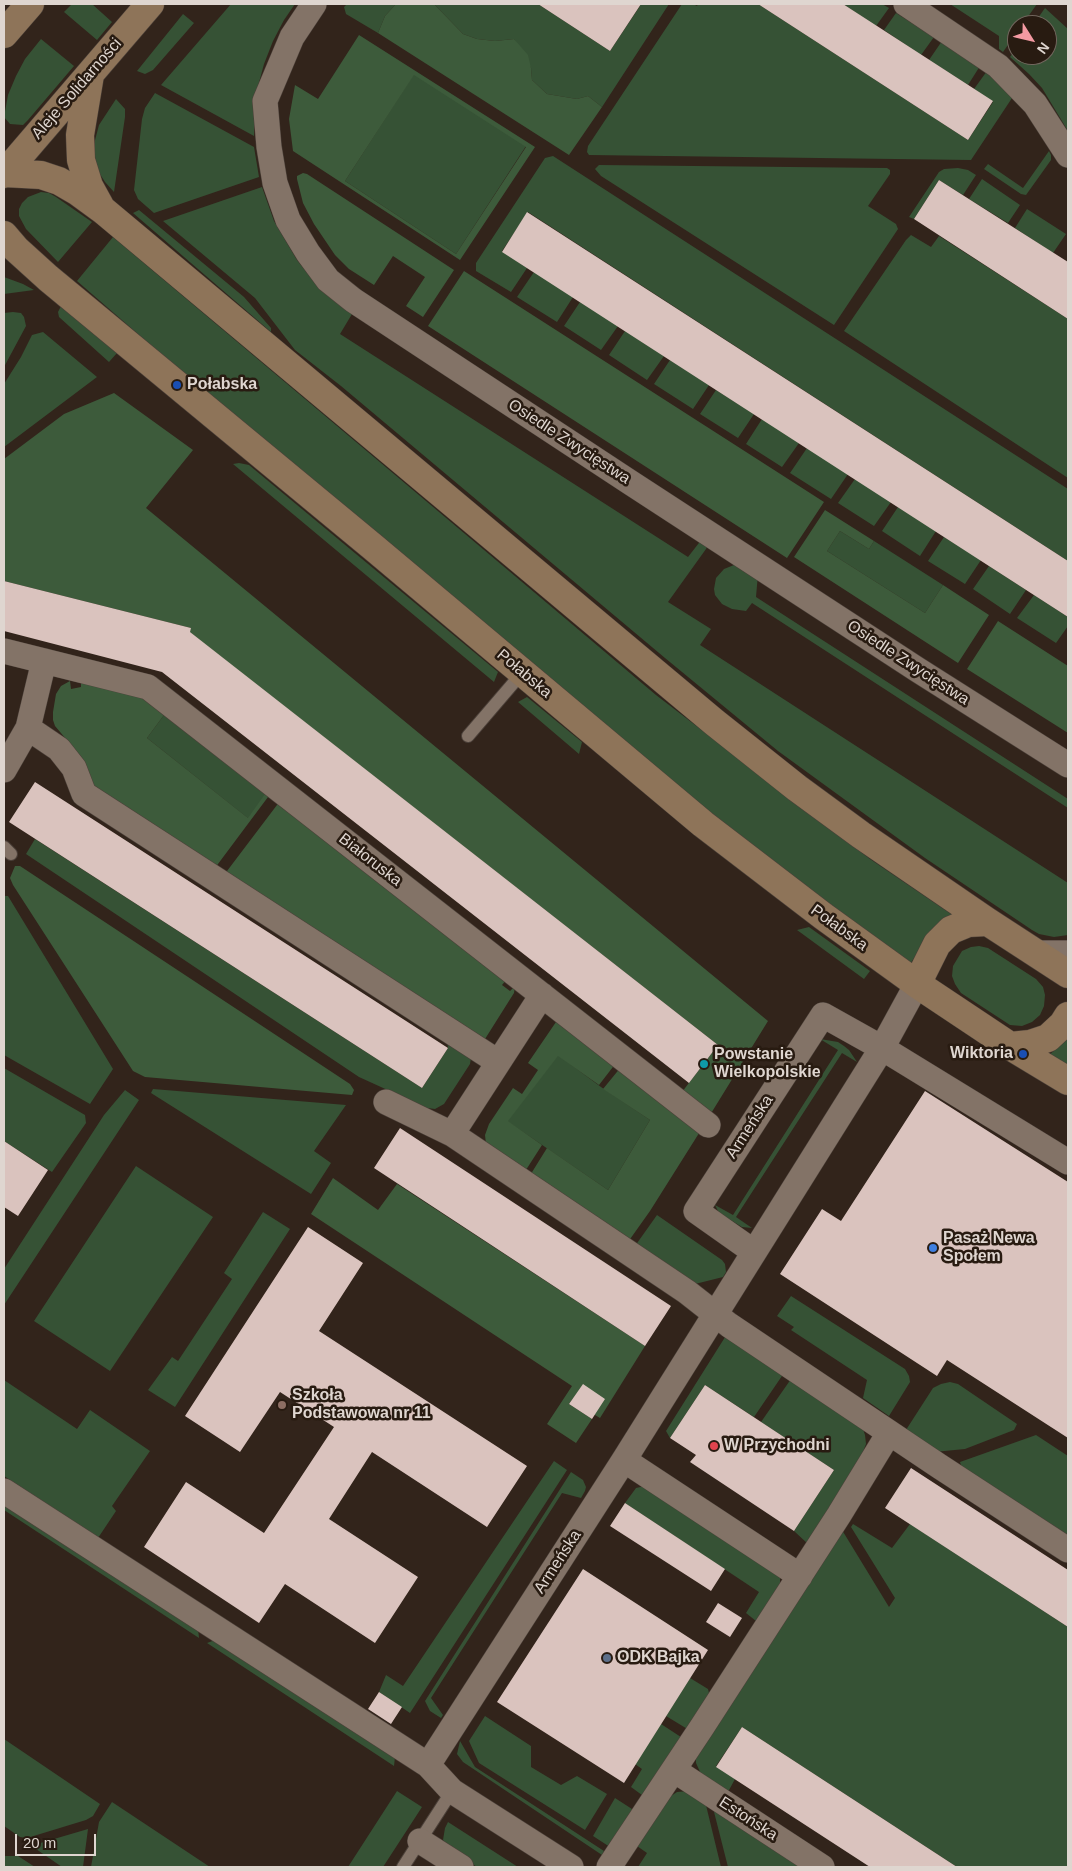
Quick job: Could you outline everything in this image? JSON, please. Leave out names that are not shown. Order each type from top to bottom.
[{"type":"street","points":[[5,36],[30,4]]},
{"type":"street","name":"Aleje Solidarności","points":[[4,173],[150,4]]},
{"type":"street","name":"Osiedle Zwycięstwa","points":[[314,4],[292,37],[265,101],[269,147],[275,183],[288,220],[308,253],[328,280],[353,300],[645,492],[918,670],[1068,765]]},
{"type":"street","points":[[906,4],[998,66],[1035,104],[1068,156]]},
{"type":"street","points":[[90,74],[80,135],[81,160],[88,186],[102,210]]},
{"type":"street","points":[[4,173],[41,175],[78,192],[102,210],[714,722],[805,794],[988,922],[1068,974]]},
{"type":"street","name":"Połabska","points":[[4,235],[45,276],[366,540],[703,824],[916,984],[1010,1046],[1068,1081]]},
{"type":"street","points":[[4,262],[18,264],[45,276]]},
{"type":"street","name":"Białoruska","points":[[4,651],[148,687],[708,1125]]},
{"type":"street","points":[[4,770],[28,728],[44,661]]},
{"type":"street","points":[[28,728],[59,749],[74,768],[84,794],[498,1062]]},
{"type":"street","points":[[916,984],[937,944],[951,930],[968,924],[988,922]]},
{"type":"street","points":[[1034,952],[1068,952]]},
{"type":"street","name":"Armeńska","points":[[428,1765],[624,1460],[882,1048],[916,984]]},
{"type":"street","points":[[452,1134],[542,995]]},
{"type":"street","name":"Armeńska","points":[[754,1252],[696,1211],[823,1014],[882,1048]]},
{"type":"street","points":[[1010,1046],[1030,1044],[1048,1038],[1063,1024],[1068,1016]]},
{"type":"street","points":[[882,1048],[1068,1162]]},
{"type":"street","points":[[386,1102],[452,1134],[687,1292],[729,1325],[1068,1550]]},
{"type":"street","points":[[613,1861],[674,1770],[794,1572],[839,1516],[890,1432]]},
{"type":"street","points":[[624,1460],[794,1572]]},
{"type":"street","points":[[4,1491],[428,1765],[452,1791],[571,1867]]},
{"type":"street","points":[[402,1771],[428,1765]]},
{"type":"street","name":"Estońska","points":[[674,1770],[822,1867]]},
{"type":"street","points":[[420,1841],[461,1867]]},
{"type":"lane","points":[[468,736],[522,673]]},
{"type":"lane","points":[[403,1867],[452,1791]]},
{"type":"green space","points":[[72,4],[92,4],[112,22],[97,40],[64,12]]},
{"type":"green space","points":[[231,4],[295,4],[273,41],[264,64],[257,90],[254,112],[254,136],[161,85]]},
{"type":"green space","points":[[347,4],[396,4],[385,16],[378,33],[346,14],[344,7]]},
{"type":"green space","points":[[396,4],[434,4],[463,34],[477,39],[495,41],[514,39],[528,55],[532,80],[547,94],[577,99],[588,96],[602,107],[569,155],[378,33],[385,16]]},
{"type":"green space","points":[[434,4],[538,4],[610,51],[640,6],[636,4],[669,4],[602,107],[588,96],[577,99],[547,94],[532,80],[531,68],[514,39],[495,41],[477,39],[463,34]]},
{"type":"green space","points":[[682,4],[697,6],[698,4],[758,4],[968,140],[993,102],[974,89],[987,71],[1012,98],[971,160],[589,155],[587,152],[588,146]]},
{"type":"green space","points":[[843,4],[882,4],[889,8],[876,26]]},
{"type":"green space","points":[[950,4],[1037,4],[1029,15],[1007,15],[1007,46],[1003,52],[999,49],[999,36]]},
{"type":"green space","points":[[1045,8],[1053,15],[1040,15]]},
{"type":"green space","points":[[896,13],[934,37],[921,55],[884,30]]},
{"type":"green space","points":[[183,14],[194,23],[153,70],[145,74],[137,71]]},
{"type":"green space","points":[[1057,19],[1068,29],[1068,131],[1042,88],[1019,65],[1057,65]]},
{"type":"green space","points":[[359,35],[535,147],[460,260],[293,151],[289,119],[295,85],[318,99]],"holes":[[[414,75],[526,147],[456,254],[345,181]]]},
{"type":"green space","points":[[41,39],[74,66],[23,125],[10,124],[4,117],[8,95],[25,59]]},
{"type":"green space","points":[[942,41],[980,66],[968,85],[929,60]]},
{"type":"green space","points":[[414,74],[526,146],[456,254],[345,181]]},
{"type":"green space","points":[[155,93],[254,147],[259,177],[154,213],[138,199],[134,190],[142,119],[145,108]]},
{"type":"green space","points":[[116,99],[125,109],[125,117],[114,192],[98,171],[94,144],[99,125]]},
{"type":"green space","points":[[1049,151],[1051,160],[1026,195],[1021,194],[984,169],[988,164],[1023,188]]},
{"type":"green space","points":[[553,156],[1068,489],[1068,561],[528,212],[502,251],[527,268],[511,292],[476,271],[476,263],[545,158]]},
{"type":"green space","points":[[599,165],[887,168],[890,170],[890,174],[868,206],[896,224],[898,229],[834,325],[601,176],[595,169]]},
{"type":"green space","points":[[958,168],[968,170],[976,175],[963,195],[939,180],[914,219],[909,217],[939,172],[944,169]]},
{"type":"green space","points":[[303,173],[454,270],[423,317],[406,306],[425,277],[393,256],[374,285],[349,269],[335,255],[314,224],[303,203],[297,176]]},
{"type":"green space","points":[[982,179],[1020,205],[1008,223],[969,199]]},
{"type":"green space","points":[[262,187],[274,221],[297,260],[319,288],[352,314],[340,334],[688,557],[702,539],[707,547],[706,549],[668,602],[711,629],[700,645],[1068,883],[1068,935],[1054,937],[1039,934],[1032,930],[925,858],[778,751],[341,386],[295,350],[255,298],[163,221]]},
{"type":"green space","points":[[41,192],[49,193],[56,197],[92,222],[58,262],[26,229],[19,216],[19,209],[22,203],[28,197]]},
{"type":"green space","points":[[1027,209],[1066,234],[1053,253],[1015,228]]},
{"type":"green space","points":[[139,210],[244,297],[271,328],[271,332],[133,213]]},
{"type":"green space","points":[[911,235],[931,247],[939,236],[1068,319],[1068,478],[844,331]]},
{"type":"green space","points":[[113,237],[656,695],[870,859],[954,916],[934,930],[910,964],[796,883],[390,548],[230,414],[77,281]]},
{"type":"green space","points":[[464,271],[824,502],[787,558],[428,326]]},
{"type":"green space","points":[[534,272],[573,297],[557,322],[517,297]]},
{"type":"green space","points":[[4,277],[23,284],[34,290],[4,294]]},
{"type":"green space","points":[[580,302],[618,326],[601,350],[564,326]]},
{"type":"green space","points":[[61,306],[117,353],[109,362],[59,317],[58,312]]},
{"type":"green space","points":[[4,313],[21,313],[26,326],[4,367]]},
{"type":"green space","points":[[625,331],[664,356],[647,380],[609,355]]},
{"type":"green space","points":[[43,332],[97,377],[4,447],[4,384],[32,335]]},
{"type":"green space","points":[[670,360],[709,385],[693,409],[654,384]]},
{"type":"green space","points":[[716,390],[754,414],[738,438],[700,414]]},
{"type":"green space","points":[[114,393],[193,450],[146,508],[768,1021],[710,1115],[682,1092],[718,1045],[188,631],[191,628],[4,581],[4,459],[64,414]]},
{"type":"green space","points":[[762,419],[799,443],[782,467],[746,444]]},
{"type":"green space","points":[[807,448],[848,474],[831,499],[790,473]]},
{"type":"green space","points":[[233,464],[249,465],[498,672],[494,682]]},
{"type":"green space","points":[[855,479],[891,502],[874,526],[838,503]]},
{"type":"green space","points":[[898,507],[936,531],[920,556],[882,531]]},
{"type":"green space","points":[[825,510],[874,541],[869,549],[840,531],[827,551],[925,613],[943,585],[989,615],[958,663],[794,557]]},
{"type":"green space","points":[[840,531],[869,549],[874,541],[943,585],[925,613],[827,551]]},
{"type":"green space","points":[[944,537],[981,560],[965,584],[928,561]]},
{"type":"green space","points":[[734,565],[758,574],[756,597],[1068,799],[1068,808],[752,603],[746,611],[732,609],[722,604],[715,595],[716,578],[724,569]]},
{"type":"green space","points":[[989,566],[1026,590],[1010,614],[973,589]]},
{"type":"green space","points":[[1034,595],[1068,617],[1068,626],[1056,643],[1017,618]]},
{"type":"green space","points":[[998,621],[1068,666],[1068,733],[967,669]]},
{"type":"green space","points":[[81,679],[143,695],[164,715],[147,738],[248,818],[265,794],[271,793],[215,868],[95,791],[83,759],[55,726],[53,720],[56,694],[61,686],[70,681],[71,689],[81,687]]},
{"type":"green space","points":[[527,697],[582,742],[579,754],[518,702]]},
{"type":"green space","points":[[164,715],[266,794],[249,819],[147,738]]},
{"type":"green space","points":[[280,801],[507,979],[502,985],[510,991],[515,986],[514,993],[485,1039],[483,1040],[224,875]]},
{"type":"green space","points":[[35,839],[422,1088],[448,1048],[447,1040],[471,1058],[470,1064],[444,1104],[435,1109],[427,1108],[359,1077],[26,854]]},
{"type":"green space","points":[[15,866],[20,866],[350,1084],[354,1090],[352,1095],[145,1077],[133,1071],[13,885],[10,878]]},
{"type":"green space","points":[[4,896],[8,896],[113,1069],[90,1104],[4,1055]]},
{"type":"green space","points":[[809,927],[870,971],[864,979],[797,930]]},
{"type":"green space","points":[[979,946],[988,948],[1036,979],[1043,987],[1045,995],[1044,1006],[1040,1015],[1032,1022],[1022,1026],[1010,1025],[961,993],[952,976],[953,966],[962,951]]},
{"type":"green space","points":[[556,1022],[560,1022],[616,1063],[599,1085],[558,1056],[508,1121],[542,1145],[524,1173],[486,1144],[485,1135],[489,1124],[513,1088],[522,1094],[538,1070],[528,1063]]},
{"type":"green space","points":[[820,1039],[838,1042],[849,1050],[857,1062],[842,1053],[736,1217],[752,1228],[742,1227],[719,1213],[715,1205],[733,1215],[838,1050]]},
{"type":"green space","points":[[1068,1039],[1068,1066],[1049,1055]]},
{"type":"green space","points":[[558,1055],[650,1120],[608,1190],[507,1121]]},
{"type":"green space","points":[[621,1067],[701,1130],[650,1211],[628,1242],[529,1177],[547,1148],[608,1190],[650,1120],[603,1089]]},
{"type":"green space","points":[[4,1068],[85,1115],[86,1123],[52,1172],[4,1141]]},
{"type":"green space","points":[[153,1089],[346,1105],[314,1151],[331,1163],[311,1194],[151,1093]]},
{"type":"green space","points":[[125,1090],[139,1100],[4,1305],[4,1269],[104,1115]]},
{"type":"green space","points":[[136,1166],[213,1217],[110,1371],[34,1321]]},
{"type":"green space","points":[[333,1178],[378,1210],[397,1184],[645,1346],[600,1418],[595,1415],[583,1385],[569,1404],[592,1419],[576,1443],[547,1424],[572,1386],[311,1214]]},
{"type":"green space","points":[[263,1212],[290,1229],[175,1407],[148,1390],[172,1357],[178,1361],[232,1279],[224,1273]]},
{"type":"green space","points":[[657,1215],[722,1260],[725,1264],[726,1272],[723,1277],[695,1284],[635,1246]]},
{"type":"green space","points":[[791,1296],[905,1369],[910,1382],[889,1416],[863,1398],[867,1380],[791,1330],[794,1327],[777,1316]]},
{"type":"green space","points":[[727,1334],[784,1373],[754,1417],[705,1385],[670,1438],[666,1431]]},
{"type":"green space","points":[[791,1379],[862,1426],[866,1444],[861,1457],[808,1544],[794,1531],[834,1470],[761,1422]]},
{"type":"green space","points":[[4,1380],[77,1429],[90,1410],[150,1451],[112,1506],[116,1511],[98,1538],[4,1476]]},
{"type":"green space","points":[[950,1382],[958,1384],[1017,1424],[1014,1430],[965,1449],[934,1452],[904,1433],[933,1388]]},
{"type":"green space","points":[[1036,1435],[1068,1456],[1068,1539],[963,1471],[960,1462]]},
{"type":"green space","points":[[554,1461],[567,1470],[410,1713],[379,1692],[386,1675],[403,1686]]},
{"type":"green space","points":[[571,1472],[583,1480],[586,1487],[585,1491],[581,1498],[562,1493],[431,1698],[443,1715],[441,1718],[430,1711],[425,1701]]},
{"type":"green space","points":[[645,1486],[780,1575],[780,1586],[760,1618],[756,1621],[746,1613],[759,1592],[625,1503],[636,1488]]},
{"type":"green space","points":[[4,1502],[198,1629],[199,1638],[4,1510]]},
{"type":"green space","points":[[853,1524],[892,1548],[910,1524],[1068,1627],[1068,1867],[957,1867],[742,1727],[716,1766],[735,1779],[728,1792],[701,1774],[696,1763],[696,1757],[842,1530],[889,1607],[895,1598],[851,1527]]},
{"type":"green space","points":[[215,1640],[395,1757],[394,1766],[207,1643]]},
{"type":"green space","points":[[690,1678],[708,1689],[710,1697],[689,1730],[666,1716]]},
{"type":"green space","points":[[485,1716],[531,1746],[531,1767],[561,1785],[577,1776],[607,1794],[585,1830],[479,1763],[469,1741]]},
{"type":"green space","points":[[661,1724],[684,1739],[646,1798],[631,1787],[642,1769],[635,1764]]},
{"type":"green space","points":[[4,1739],[100,1804],[93,1816],[86,1820],[27,1838],[20,1837],[4,1826]]},
{"type":"green space","points":[[460,1741],[475,1767],[604,1851],[602,1855],[463,1762],[457,1754]]},
{"type":"green space","points":[[397,1791],[422,1807],[383,1867],[348,1867]]},
{"type":"green space","points":[[689,1791],[704,1797],[721,1867],[638,1867],[647,1853],[637,1846],[671,1796],[677,1792]]},
{"type":"green space","points":[[615,1798],[632,1809],[634,1816],[613,1849],[593,1836]]},
{"type":"green space","points":[[112,1802],[210,1867],[91,1867],[99,1822]]},
{"type":"green space","points":[[712,1804],[810,1867],[728,1867]]},
{"type":"green space","points":[[448,1822],[518,1867],[477,1867],[448,1848],[443,1840]]},
{"type":"green space","points":[[88,1829],[83,1867],[62,1867],[36,1849],[37,1844]]},
{"type":"green space","points":[[5,1856],[18,1856],[35,1867],[4,1867]]},
{"type":"building","points":[[538,4],[641,4],[610,51]]},
{"type":"building","points":[[758,4],[843,4],[993,101],[968,140]]},
{"type":"building","points":[[939,180],[1068,262],[1068,319],[914,219]]},
{"type":"building","points":[[527,212],[1068,561],[1068,617],[502,252]]},
{"type":"building","points":[[4,581],[191,628],[190,632],[718,1045],[689,1083],[162,672],[4,631]]},
{"type":"building","points":[[35,782],[448,1048],[422,1088],[9,822]]},
{"type":"building","name":"Pasaż Newa Społem","points":[[925,1091],[1068,1182],[1068,1438],[947,1360],[937,1376],[780,1274],[822,1209],[841,1221]]},
{"type":"building","points":[[400,1128],[671,1306],[645,1346],[374,1168]]},
{"type":"building","points":[[4,1141],[48,1170],[18,1216],[4,1207]]},
{"type":"building","points":[[308,1227],[363,1263],[319,1331],[527,1466],[487,1527],[372,1452],[329,1519],[418,1577],[375,1643],[285,1584],[259,1623],[144,1547],[186,1482],[264,1533],[334,1427],[280,1392],[240,1452],[185,1416]]},
{"type":"building","points":[[583,1384],[605,1399],[592,1419],[569,1404]]},
{"type":"building","points":[[705,1385],[834,1470],[794,1531],[690,1462],[696,1455],[670,1438]]},
{"type":"building","points":[[911,1468],[1068,1570],[1068,1627],[885,1508]]},
{"type":"building","points":[[625,1503],[725,1569],[711,1591],[610,1526]]},
{"type":"building","points":[[583,1569],[708,1650],[624,1783],[497,1702]]},
{"type":"building","points":[[718,1603],[742,1618],[730,1637],[706,1622]]},
{"type":"building","points":[[379,1692],[402,1707],[391,1724],[368,1709]]},
{"type":"building","points":[[742,1727],[957,1867],[870,1867],[716,1767]]},
{"type":"place","name":"Połabska","points":[[177,385]]},
{"type":"place","name":"Wiktoria","points":[[1023,1054]]},
{"type":"place","name":"Powstanie Wielkopolskie","points":[[704,1064]]},
{"type":"place","name":"Pasaż Newa Społem","points":[[933,1248]]},
{"type":"place","name":"Szkoła Podstawowa nr 11","points":[[282,1405]]},
{"type":"place","name":"W Przychodni","points":[[714,1446]]},
{"type":"place","name":"ODK Bajka","points":[[607,1658]]}]
